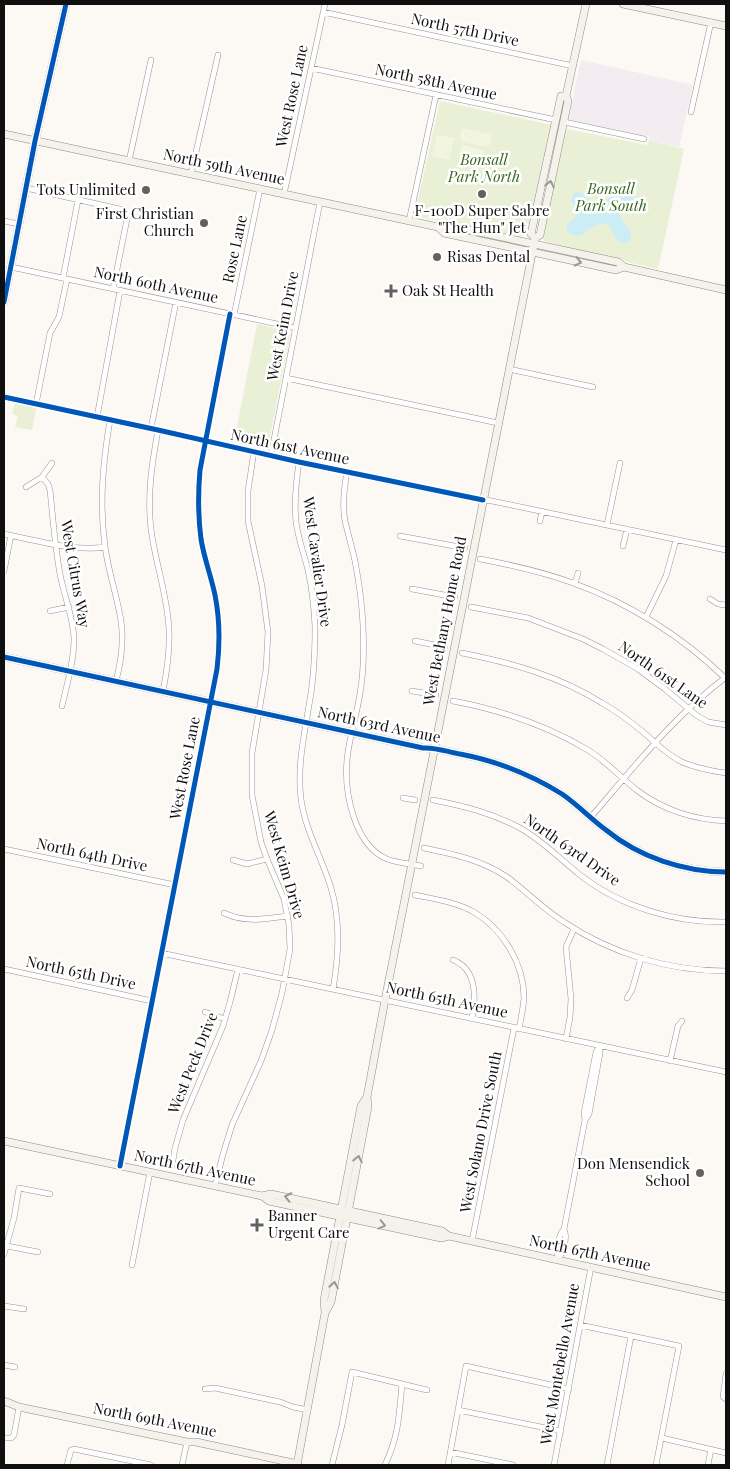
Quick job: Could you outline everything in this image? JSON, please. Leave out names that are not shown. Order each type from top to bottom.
[{"type":"main road","points":[[4,302],[35,141],[66,4]]},
{"type":"main road","name":"West Bethany Home Road","points":[[534,244],[531,234],[560,121],[568,101],[566,96],[586,4]]},
{"type":"main road","points":[[623,4],[726,26]]},
{"type":"main road","name":"West Bethany Home Road","points":[[299,1465],[326,1313],[324,1300],[368,1107],[367,1097],[385,1000],[498,423],[534,244],[540,235],[559,144],[557,136],[561,96],[566,96]]},
{"type":"main road","name":"North 59th Avenue","points":[[4,134],[438,227],[444,233],[534,244],[616,270],[624,267],[726,290]]},
{"type":"main road","name":"North 63rd Avenue","points":[[4,657],[482,758],[532,777],[569,800],[607,831],[644,854],[665,862],[698,870],[726,872]]},
{"type":"main road","name":"North 67th Avenue","points":[[4,1141],[262,1196],[269,1201],[344,1213],[441,1238],[448,1236],[726,1297]]},
{"type":"main road","name":"North 69th Avenue","points":[[4,1401],[19,1406],[299,1465]]},
{"type":"street","name":"West Rose Lane","points":[[284,194],[325,4]]},
{"type":"street","name":"North 57th Drive","points":[[323,12],[573,66]]},
{"type":"street","points":[[691,112],[711,22]]},
{"type":"street","points":[[191,174],[218,55]]},
{"type":"street","points":[[129,161],[151,60]]},
{"type":"street","name":"North 58th Avenue","points":[[311,68],[644,139]]},
{"type":"street","points":[[409,221],[436,95]]},
{"type":"street","points":[[26,188],[124,210],[128,214],[113,289]]},
{"type":"street","name":"Rose Lane","points":[[232,314],[260,189]]},
{"type":"street","points":[[36,404],[50,333],[59,317],[78,200]]},
{"type":"street","name":"West Keim Drive","points":[[271,455],[320,202]]},
{"type":"street","points":[[4,221],[19,224]]},
{"type":"street","name":"North 60th Avenue","points":[[11,267],[296,328]]},
{"type":"street","points":[[97,417],[120,291]]},
{"type":"street","points":[[163,691],[169,659],[170,629],[153,547],[149,505],[155,429],[176,302]]},
{"type":"street","name":"West Rose Lane","points":[[120,1166],[217,669],[219,633],[216,603],[201,540],[199,478],[232,314]]},
{"type":"street","points":[[509,369],[593,387]]},
{"type":"street","points":[[286,378],[498,423]]},
{"type":"street","name":"North 61st Avenue","points":[[4,397],[347,472],[726,550]]},
{"type":"street","points":[[110,420],[101,496],[105,547],[121,622],[121,655],[116,681]]},
{"type":"street","name":"West Keim Drive","points":[[215,1186],[232,1125],[268,1043],[278,1010],[290,954],[288,916],[284,899],[267,859],[258,829],[251,780],[252,753],[266,670],[268,632],[262,586],[248,521],[248,491],[254,451]]},
{"type":"street","name":"West Cavalier Drive","points":[[300,462],[295,490],[295,514],[296,525],[310,578],[315,633],[313,679],[299,763],[301,800],[309,832],[331,888],[336,912],[338,949],[333,989]]},
{"type":"street","points":[[26,486],[42,477],[52,463]]},
{"type":"street","points":[[608,525],[620,463]]},
{"type":"street","points":[[347,472],[343,507],[360,588],[364,636],[360,692],[347,760],[350,802],[360,831],[368,845],[381,856],[395,862],[421,866]]},
{"type":"street","name":"West Citrus Way","points":[[42,477],[50,490],[55,544],[74,637],[74,648],[62,706]]},
{"type":"street","points":[[540,521],[542,511]]},
{"type":"street","points":[[623,546],[627,529]]},
{"type":"street","points":[[4,534],[86,548],[105,547]]},
{"type":"street","points":[[4,572],[11,535]]},
{"type":"street","points":[[400,536],[464,548]]},
{"type":"street","points":[[646,617],[666,576],[676,540]]},
{"type":"street","points":[[480,559],[533,570],[575,583],[614,600],[646,617],[682,641],[726,677],[656,743],[591,817]]},
{"type":"street","points":[[575,583],[578,573]]},
{"type":"street","points":[[412,589],[455,597]]},
{"type":"street","points":[[710,599],[718,604],[726,605]]},
{"type":"street","points":[[50,611],[69,607]]},
{"type":"street","name":"North 61st Lane","points":[[471,607],[528,618],[583,639],[638,669],[696,715],[708,722],[726,725]]},
{"type":"street","points":[[415,641],[445,647]]},
{"type":"street","points":[[462,653],[516,665],[563,682],[603,703],[681,762],[705,770],[726,773]]},
{"type":"street","points":[[412,691],[436,695]]},
{"type":"street","points":[[453,701],[486,707],[545,727],[589,751],[651,800],[679,813],[726,821]]},
{"type":"street","points":[[403,798],[415,800]]},
{"type":"street","name":"North 63rd Drive","points":[[433,800],[487,813],[516,826],[542,842],[582,876],[610,894],[642,908],[677,918],[706,922],[726,922]]},
{"type":"street","points":[[245,807],[254,807]]},
{"type":"street","name":"North 64th Drive","points":[[4,848],[175,885]]},
{"type":"street","points":[[424,848],[460,856],[496,870],[574,929],[612,948],[678,968],[726,970]]},
{"type":"street","points":[[233,860],[247,864],[267,859]]},
{"type":"street","points":[[415,895],[453,904],[473,912],[489,924],[504,940],[515,959],[523,988],[523,1007],[517,1028]]},
{"type":"street","points":[[224,913],[232,918],[251,920],[288,916]]},
{"type":"street","points":[[566,1039],[571,999],[566,947],[574,929]]},
{"type":"street","name":"North 65th Avenue","points":[[162,953],[726,1072]]},
{"type":"street","points":[[627,998],[632,990],[642,958]]},
{"type":"street","points":[[453,960],[462,964],[472,980],[475,995],[472,1019]]},
{"type":"street","name":"North 65th Drive","points":[[4,969],[152,1001]]},
{"type":"street","name":"West Peck Drive","points":[[172,1166],[183,1120],[225,1019],[238,969]]},
{"type":"street","points":[[204,1012],[225,1019]]},
{"type":"street","points":[[670,1061],[678,1026],[682,1021]]},
{"type":"street","name":"West Solano Drive South","points":[[472,1241],[517,1028]]},
{"type":"street","name":"West Montebello Avenue","points":[[558,1260],[557,1249],[561,1233],[564,1229],[585,1120],[589,1114],[600,1046]]},
{"type":"street","points":[[132,1265],[150,1172]]},
{"type":"street","points":[[4,1254],[19,1188],[50,1194]]},
{"type":"street","points":[[6,1243],[38,1252]]},
{"type":"street","name":"West Montebello Avenue","points":[[554,1465],[591,1267]]},
{"type":"street","points":[[4,1306],[24,1309]]},
{"type":"street","points":[[580,1325],[679,1346],[656,1465]]},
{"type":"street","points":[[606,1465],[631,1336]]},
{"type":"street","points":[[4,1365],[15,1367]]},
{"type":"street","points":[[448,1465],[466,1366],[569,1389]]},
{"type":"street","points":[[332,1465],[342,1426],[352,1372],[427,1390]]},
{"type":"street","points":[[725,1398],[726,1374]]},
{"type":"street","points":[[385,1465],[394,1445],[399,1425],[402,1384]]},
{"type":"street","points":[[205,1389],[215,1388],[308,1410]]},
{"type":"street","points":[[4,1438],[11,1438],[14,1435],[19,1406]]},
{"type":"street","points":[[458,1410],[561,1431]]},
{"type":"street","points":[[662,1438],[726,1452]]},
{"type":"street","points":[[182,1465],[187,1442]]},
{"type":"street","points":[[67,1465],[71,1450],[74,1449],[151,1465]]},
{"type":"street","points":[[708,1465],[711,1449]]},
{"type":"street","points":[[450,1452],[513,1465]]},
{"type":"street","points":[[119,1465],[120,1459]]},
{"type":"shaded area","points":[[581,60],[693,85],[679,147],[649,140],[649,137],[568,120]]},
{"type":"green space","name":"Bonsall Park North","points":[[440,101],[552,125],[529,233],[526,235],[498,234],[416,216],[415,213]]},
{"type":"green space","points":[[464,128],[490,134],[492,137],[490,145],[486,147],[462,142],[460,134]]},
{"type":"green space","name":"Bonsall Park South","points":[[567,129],[647,145],[649,140],[684,149],[658,269],[544,241],[542,237]]},
{"type":"green space","points":[[437,135],[454,138],[449,160],[432,156]]},
{"type":"green space","points":[[462,145],[484,150],[481,165],[459,160]]},
{"type":"green space","points":[[257,324],[288,331],[290,335],[268,447],[265,449],[234,442]]},
{"type":"green space","points":[[15,403],[36,408],[32,430],[15,427],[18,416],[12,414]]},
{"type":"water","points":[[626,187],[632,189],[634,193],[633,200],[622,207],[619,213],[630,231],[630,239],[627,243],[617,239],[607,224],[596,225],[578,236],[566,230],[567,225],[577,215],[571,198],[575,192],[584,194],[594,207],[599,207],[615,191]]},
{"type":"cycle path","points":[[4,302],[35,141],[66,4]]},
{"type":"cycle path","points":[[120,1166],[217,669],[219,623],[215,595],[201,539],[199,487],[200,470],[230,314]]},
{"type":"cycle path","points":[[4,397],[299,462],[483,500]]},
{"type":"cycle path","points":[[4,657],[423,748],[437,749],[487,760],[525,774],[562,794],[619,840],[647,855],[678,866],[726,872]]},
{"type":"place","name":"Tots Unlimited","points":[[146,190]]},
{"type":"place","name":"F-100D Super Sabre \"The Hun\" Jet","points":[[482,194]]},
{"type":"place","name":"First Christian Church","points":[[204,223]]},
{"type":"place","name":"Risas Dental","points":[[437,257]]},
{"type":"place","name":"Oak St Health","points":[[391,291]]},
{"type":"place","name":"Don Mensendick School","points":[[700,1173]]},
{"type":"place","name":"Banner Urgent Care","points":[[257,1225]]}]
